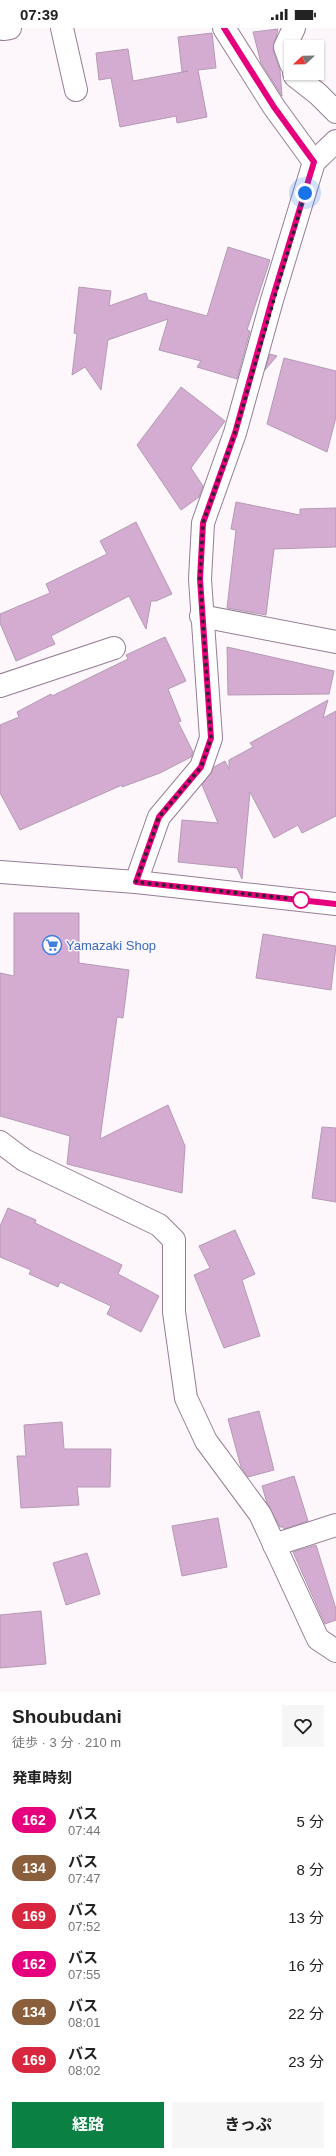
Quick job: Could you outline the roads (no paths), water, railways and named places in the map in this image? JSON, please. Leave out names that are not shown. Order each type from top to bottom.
[{"type":"street","points":[[62,28],[76,90]]},
{"type":"street","points":[[224,28],[274,107],[314,162]]},
{"type":"street","points":[[288,40],[294,28]]},
{"type":"street","points":[[300,80],[318,94],[336,112]]},
{"type":"street","points":[[136,882],[159,817],[201,767],[211,738],[201,616],[200,579],[203,523],[235,433],[272,300],[314,162],[336,141]]},
{"type":"street","points":[[201,616],[336,642]]},
{"type":"street","points":[[0,686],[114,648]]},
{"type":"street","points":[[0,872],[136,882],[336,904]]},
{"type":"street","points":[[0,1142],[24,1160],[158,1225],[174,1240],[174,1312],[186,1398],[206,1441],[260,1514],[318,1639],[336,1651]]},
{"type":"street","points":[[274,1545],[336,1525]]},
{"type":"place","name":"Yamazaki Shop","points":[[52,945]]}]
